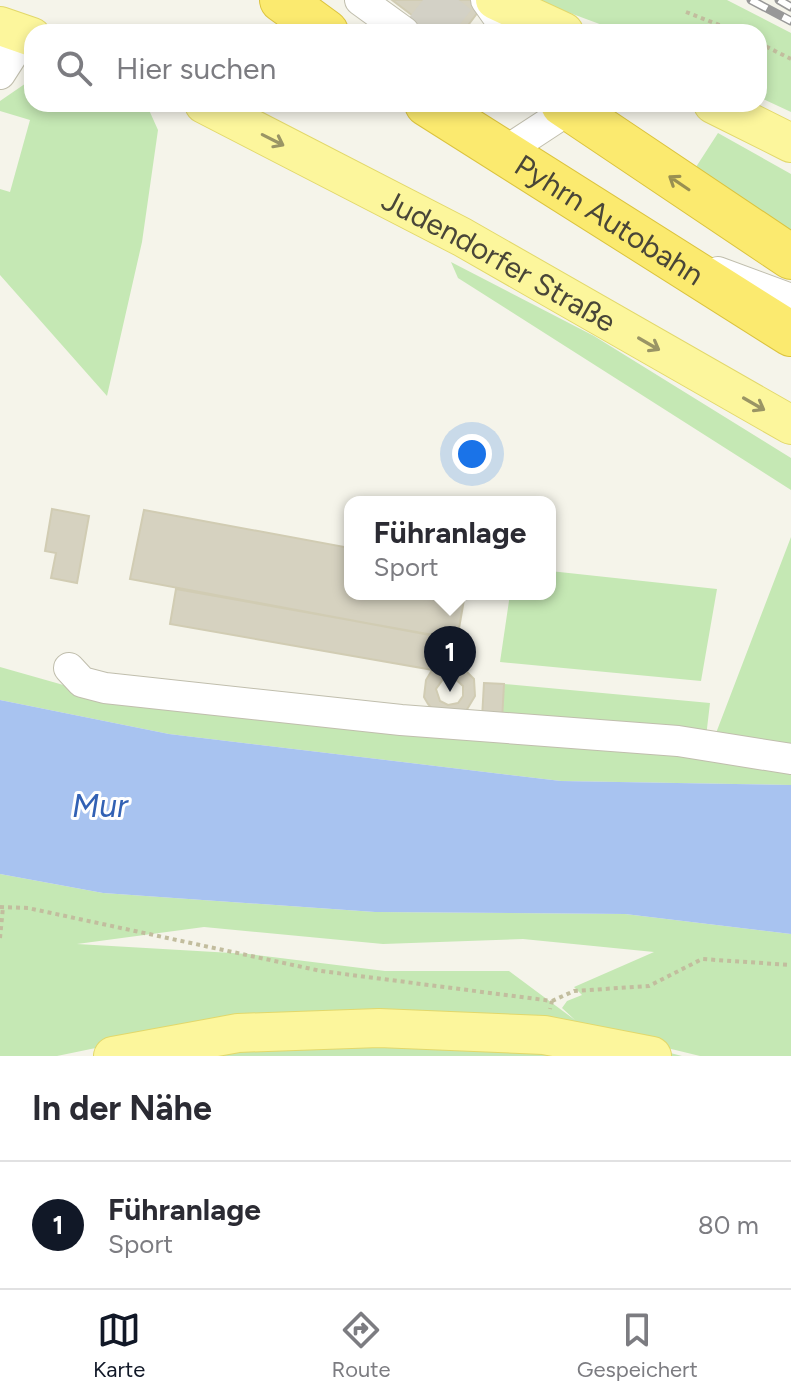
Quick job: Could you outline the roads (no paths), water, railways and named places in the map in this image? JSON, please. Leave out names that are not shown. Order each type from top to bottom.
[{"type":"highway","points":[[282,0],[315,24]]},
{"type":"highway","name":"Pyhrn Autobahn","points":[[439,112],[791,334]]},
{"type":"highway","points":[[575,112],[791,257]]},
{"type":"main road","points":[[495,0],[547,24]]},
{"type":"main road","name":"Judendorfer Straße","points":[[220,112],[462,237],[791,425]]},
{"type":"main road","points":[[729,112],[791,143]]},
{"type":"main road","points":[[113,1056],[238,1033],[548,1018],[652,1056]]},
{"type":"lane","points":[[360,0],[393,24]]},
{"type":"lane","points":[[486,0],[501,24]]},
{"type":"lane","points":[[0,74],[19,32]]},
{"type":"lane","points":[[503,153],[558,112]]},
{"type":"lane","points":[[733,219],[791,290]]},
{"type":"lane","points":[[662,252],[791,299]]},
{"type":"lane","points":[[69,668],[82,682],[105,688],[401,720],[678,741],[791,759]]},
{"type":"water","name":"Mur","points":[[0,700],[169,734],[561,781],[791,785],[791,934],[625,914],[375,912],[103,893],[0,874]]},
{"type":"tunnel","points":[[423,0],[454,24]]},
{"type":"railway","points":[[751,0],[791,21]]},
{"type":"railway","points":[[779,0],[791,7]]},
{"type":"place","name":"Führanlage","points":[[450,692]]}]
